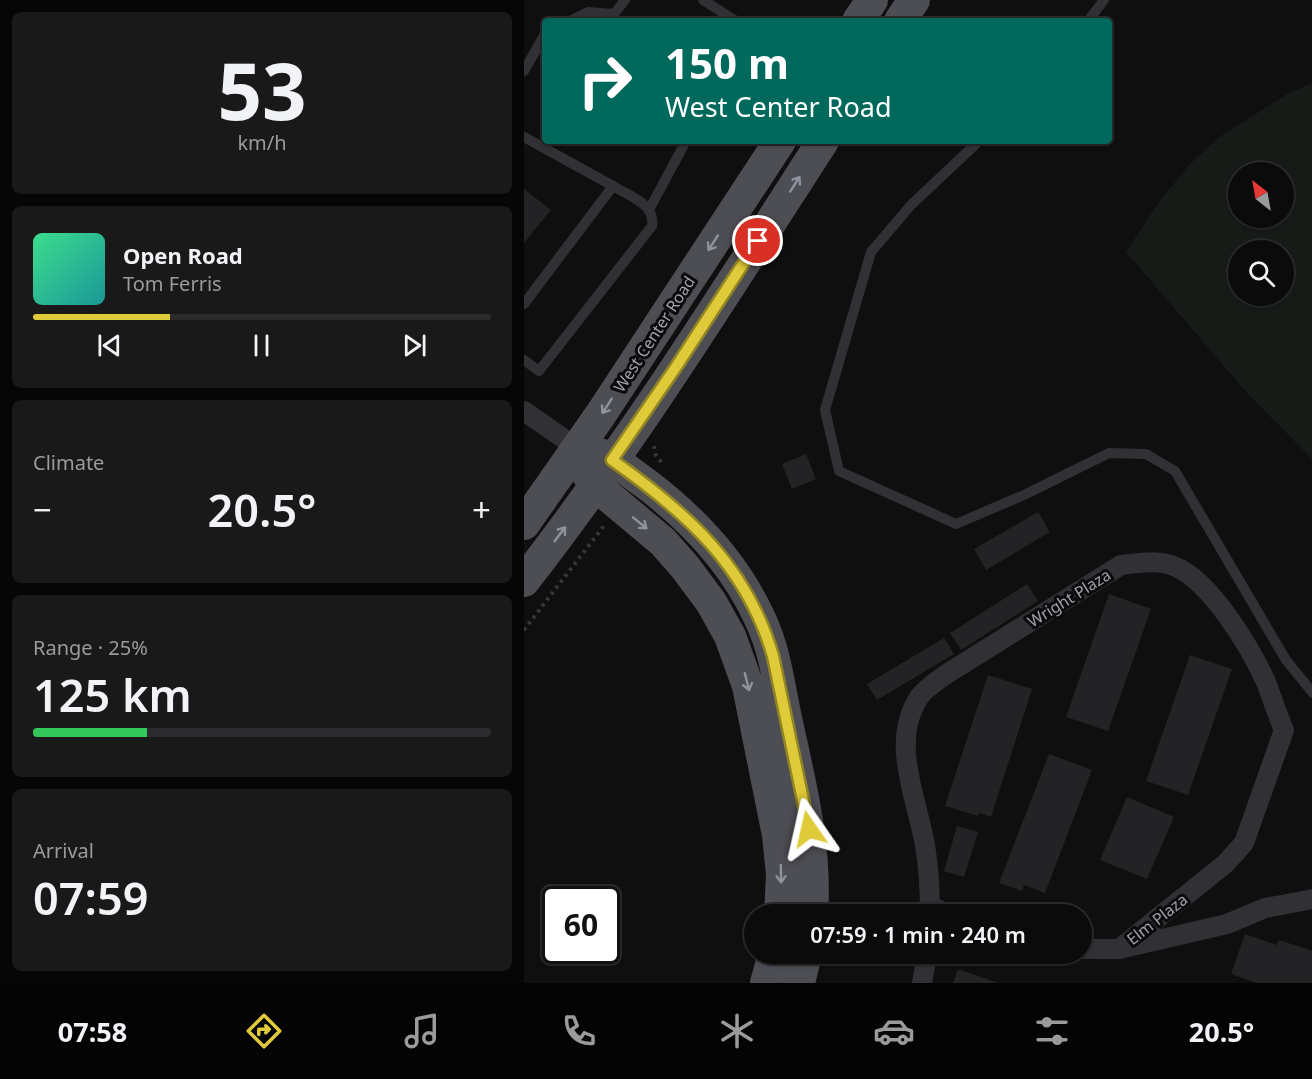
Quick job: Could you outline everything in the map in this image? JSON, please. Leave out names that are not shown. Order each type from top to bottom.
[{"type":"main road","points":[[860,18],[872,0]]},
{"type":"main road","points":[[902,18],[914,0]]},
{"type":"main road","name":"West Center Road","points":[[524,524],[577,448],[778,144]]},
{"type":"main road","points":[[524,581],[604,472],[676,367],[821,144]]},
{"type":"main road","points":[[577,448],[583,467],[604,472],[648,467],[686,517],[712,545],[748,596],[765,630],[776,667],[809,829],[813,873],[812,904]]},
{"type":"main road","points":[[604,472],[618,506],[663,542],[686,567],[718,614],[736,649],[748,686],[778,835],[781,861],[780,904]]},
{"type":"main road","points":[[766,983],[771,964]]},
{"type":"main road","points":[[799,983],[804,964]]},
{"type":"street","points":[[524,411],[577,448]]},
{"type":"street","name":"Wright Plaza","points":[[930,904],[930,882],[925,844],[907,764],[907,738],[912,712],[921,695],[945,675],[1121,565],[1147,562],[1177,567],[1196,579],[1208,591],[1242,639],[1266,682],[1284,730],[1265,785]]},
{"type":"street","name":"Elm Plaza","points":[[1119,949],[1225,864],[1244,843],[1265,785]]},
{"type":"street","name":"Elm Plaza","points":[[1119,949],[1227,924],[1265,908],[1313,899]]},
{"type":"street","points":[[1092,949],[1119,949]]},
{"type":"street","points":[[922,983],[925,964]]},
{"type":"lane","points":[[576,18],[588,12],[614,14],[625,0]]},
{"type":"lane","points":[[703,0],[731,18]]},
{"type":"lane","points":[[1090,18],[1104,0]]},
{"type":"lane","points":[[524,71],[542,39]]},
{"type":"lane","points":[[524,137],[650,208],[654,218],[652,226],[539,371],[524,360]]},
{"type":"lane","points":[[650,208],[684,144]]},
{"type":"lane","points":[[976,144],[911,205],[871,252],[825,410],[839,471],[956,524],[1024,495],[1109,453],[1146,454],[1175,471],[1286,660],[1313,693]]},
{"type":"lane","points":[[524,304],[613,186]]},
{"type":"path","points":[[524,630],[618,506]]},
{"type":"shaded area","points":[[1313,83],[1312,459],[1247,393],[1126,252],[1158,203],[1189,165],[1219,137],[1289,93]]},
{"type":"building","points":[[524,189],[551,210],[524,243]]},
{"type":"building","points":[[806,454],[816,479],[792,489],[782,464]]},
{"type":"building","points":[[1038,512],[1050,532],[986,570],[974,549]]},
{"type":"building","points":[[1027,584],[1038,601],[961,650],[950,633]]},
{"type":"building","points":[[1109,594],[1151,609],[1108,731],[1066,717]]},
{"type":"building","points":[[944,638],[954,654],[877,700],[867,684]]},
{"type":"building","points":[[1190,655],[1232,669],[1188,795],[1146,781]]},
{"type":"building","points":[[988,675],[1032,689],[991,817],[979,813],[978,816],[945,806]]},
{"type":"building","points":[[1049,754],[1092,770],[1045,893],[1024,885],[1022,891],[999,883]]},
{"type":"building","points":[[1127,797],[1174,817],[1147,879],[1100,860]]},
{"type":"building","points":[[957,826],[978,832],[964,877],[944,871]]},
{"type":"building","points":[[1245,934],[1277,945],[1279,940],[1313,951],[1313,983],[1257,983],[1231,974]]},
{"type":"building","points":[[958,969],[998,983],[953,983]]},
{"type":"route","points":[[758,241],[612,460],[660,494],[693,524],[724,560],[760,619],[773,656],[809,829]]}]
